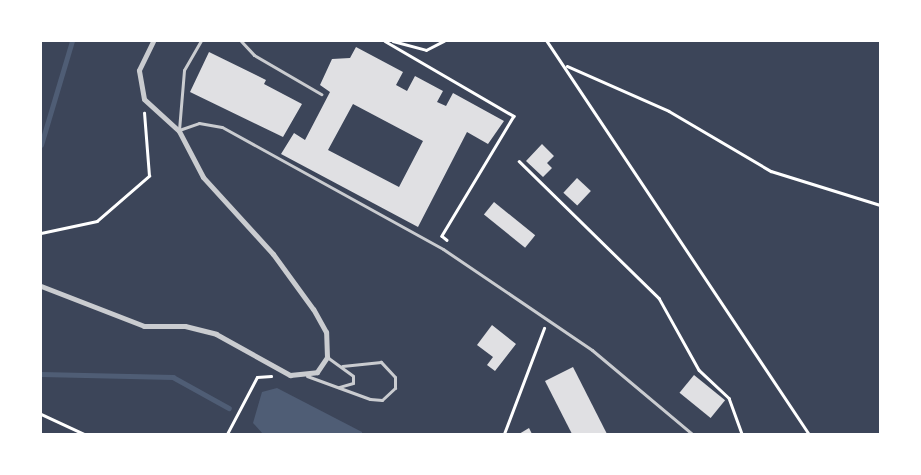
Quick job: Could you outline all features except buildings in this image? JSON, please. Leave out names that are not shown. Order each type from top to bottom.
[{"type":"street","points":[[41,286],[144,326],[185,326],[216,334],[274,369],[307,376],[317,372],[327,357],[326,332],[313,309],[273,254],[203,177],[179,131],[144,99],[139,70],[153,41]]},
{"type":"lane","points":[[200,41],[184,70],[179,131],[198,123],[222,127],[443,249],[592,350],[692,434]]},
{"type":"lane","points":[[242,41],[254,55],[321,94]]},
{"type":"lane","points":[[327,357],[342,366],[353,376],[353,383],[338,387]]},
{"type":"lane","points":[[307,376],[382,400],[395,388],[395,377],[381,362],[342,366]]},
{"type":"path","points":[[385,41],[514,116],[442,236],[449,242]]},
{"type":"path","points":[[393,41],[426,50],[444,41]]},
{"type":"path","points":[[547,41],[567,66],[809,434]]},
{"type":"path","points":[[567,66],[669,111],[771,171],[880,205]]},
{"type":"path","points":[[41,233],[97,221],[149,176],[144,99]]},
{"type":"path","points":[[519,162],[659,298],[699,370],[729,398],[742,434]]},
{"type":"path","points":[[504,434],[547,320]]},
{"type":"path","points":[[227,434],[257,377],[277,376]]},
{"type":"path","points":[[41,414],[84,434]]},
{"type":"shaded area","points":[[41,41],[880,41],[880,434],[41,434]]},
{"type":"shaded area","points":[[277,388],[362,432],[362,434],[263,434],[253,423],[262,392]]},
{"type":"waterway","points":[[41,145],[72,41]]},
{"type":"waterway","points":[[41,374],[173,377],[229,408]]}]
